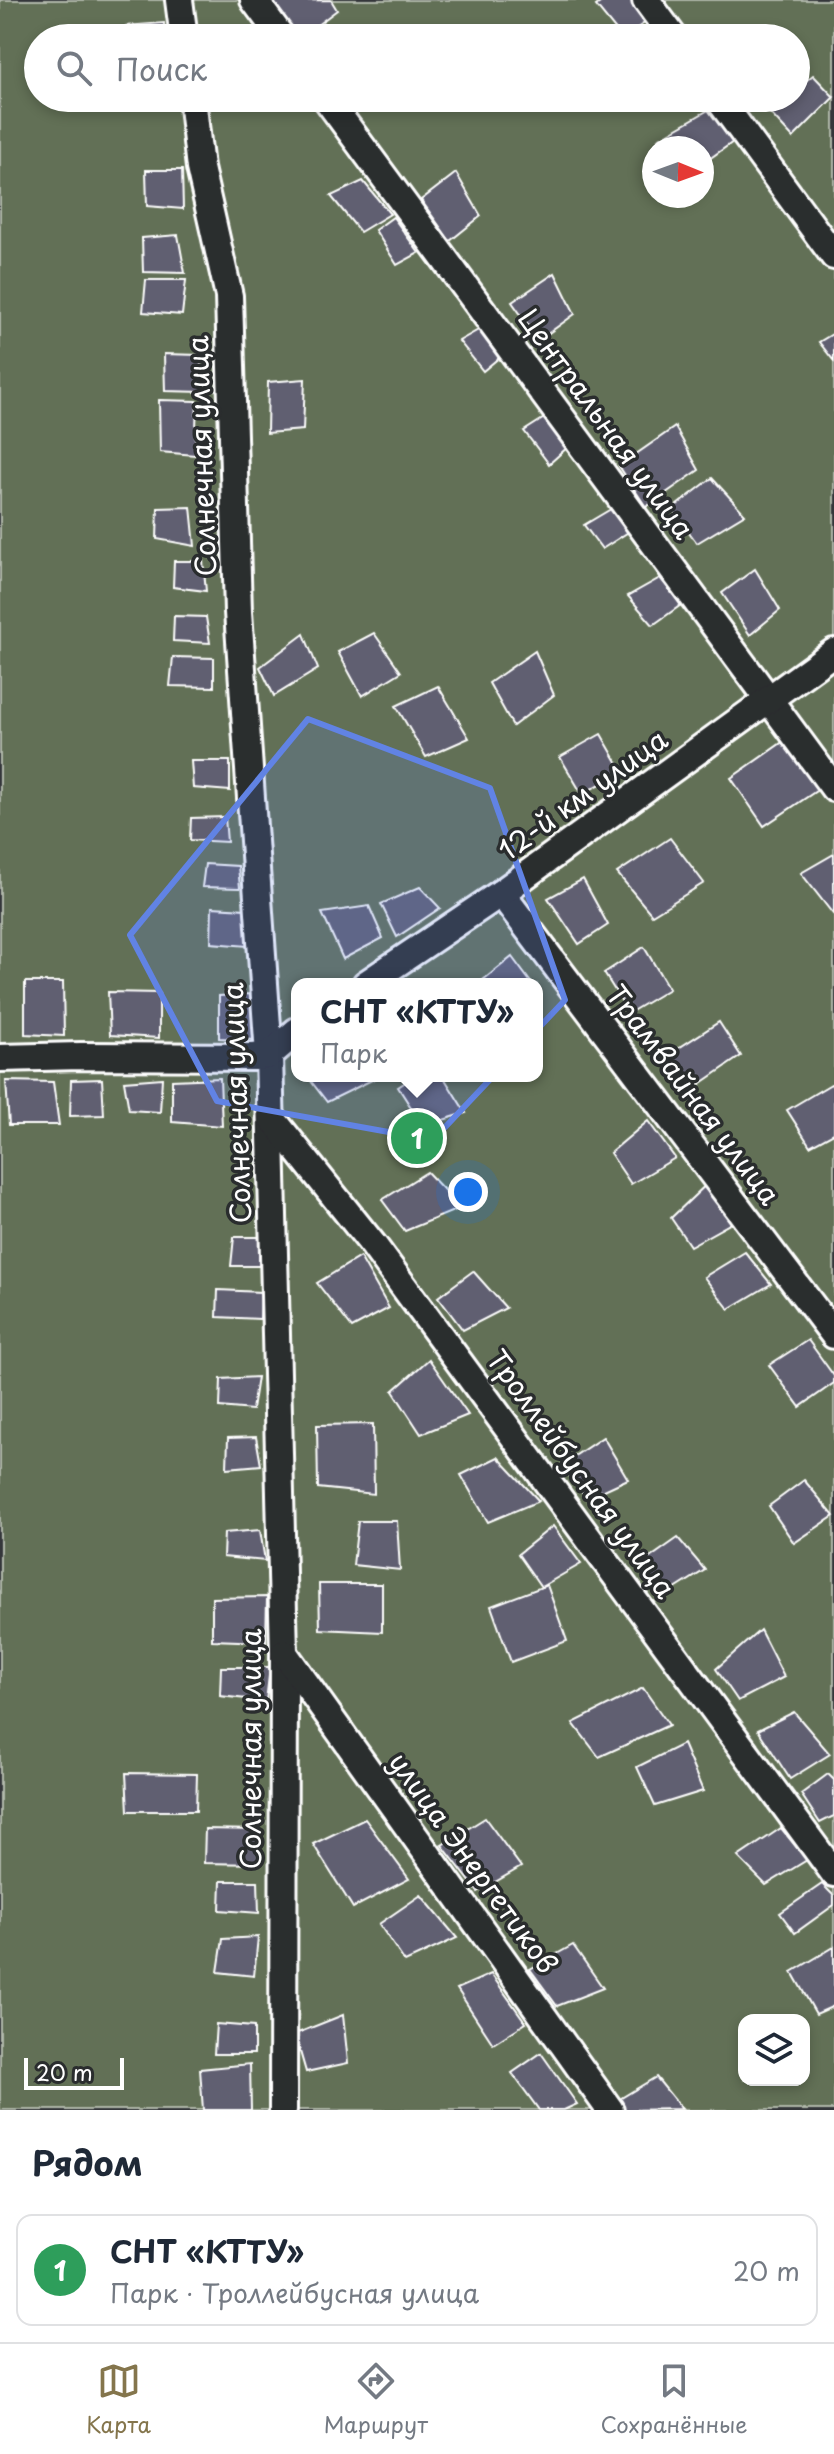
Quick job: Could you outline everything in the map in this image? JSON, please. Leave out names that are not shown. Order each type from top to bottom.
[{"type":"street","points":[[179,0],[182,24]]},
{"type":"street","points":[[254,0],[272,24]]},
{"type":"street","points":[[646,0],[664,24]]},
{"type":"street","name":"Солнечная улица","points":[[194,112],[200,168],[229,296],[238,612],[269,1055],[284,1653],[283,2110]]},
{"type":"street","name":"Центральная улица","points":[[336,112],[834,788]]},
{"type":"street","points":[[728,112],[834,256]]},
{"type":"street","name":"12-й км улица","points":[[375,978],[501,893],[834,652]]},
{"type":"street","name":"Трамвайная улица","points":[[501,893],[834,1335]]},
{"type":"street","points":[[0,1058],[254,1057],[269,1055],[291,1036]]},
{"type":"street","name":"Троллейбусная улица","points":[[271,1117],[374,1246],[834,1873]]},
{"type":"street","name":"улица Энергетиков","points":[[284,1653],[610,2110]]},
{"type":"highlighted area","points":[[308,719],[490,788],[565,1000],[433,1140],[217,1101],[130,935]]},
{"type":"green space","points":[[0,0],[834,0],[834,2110],[0,2110]]},
{"type":"building","points":[[331,0],[337,10],[318,24],[286,24],[270,1]]},
{"type":"building","points":[[604,0],[633,0],[649,20],[643,24],[611,24],[596,6]]},
{"type":"building","points":[[813,75],[834,97],[793,138],[769,112],[810,112],[810,77]]},
{"type":"building","points":[[705,112],[714,112],[733,142],[714,155],[714,136],[663,136]]},
{"type":"building","points":[[146,170],[182,170],[183,209],[147,206]]},
{"type":"building","points":[[456,173],[481,216],[450,241],[421,200]]},
{"type":"building","points":[[363,181],[390,214],[360,232],[331,196]]},
{"type":"building","points":[[393,217],[419,253],[397,265],[375,230]]},
{"type":"building","points":[[178,235],[185,273],[143,272],[142,238]]},
{"type":"building","points":[[555,273],[575,314],[539,340],[512,302]]},
{"type":"building","points":[[146,280],[186,280],[182,315],[143,312]]},
{"type":"building","points":[[482,328],[501,356],[483,371],[459,341]]},
{"type":"building","points":[[834,333],[834,361],[819,342]]},
{"type":"building","points":[[164,354],[200,355],[204,392],[165,391]]},
{"type":"building","points":[[305,379],[303,430],[267,433],[268,382]]},
{"type":"building","points":[[159,400],[197,401],[195,455],[160,452]]},
{"type":"building","points":[[549,415],[570,445],[549,464],[524,431]]},
{"type":"building","points":[[675,427],[699,470],[646,507],[619,466]]},
{"type":"building","points":[[712,478],[745,514],[697,543],[672,509]]},
{"type":"building","points":[[616,506],[633,529],[602,549],[584,525]]},
{"type":"building","points":[[191,507],[195,546],[157,539],[158,508]]},
{"type":"building","points":[[174,561],[203,561],[206,591],[173,587]]},
{"type":"building","points":[[755,569],[780,610],[750,635],[722,593]]},
{"type":"building","points":[[660,578],[681,605],[653,625],[628,596]]},
{"type":"building","points":[[174,616],[206,617],[210,643],[173,641]]},
{"type":"building","points":[[374,633],[401,672],[362,696],[338,652]]},
{"type":"building","points":[[304,634],[318,669],[274,696],[260,667]]},
{"type":"building","points":[[535,651],[554,695],[513,726],[489,683]]},
{"type":"building","points":[[173,657],[214,658],[214,687],[170,686]]},
{"type":"building","points":[[438,686],[469,738],[426,757],[396,706]]},
{"type":"building","points":[[601,734],[623,772],[582,794],[560,757]]},
{"type":"building","points":[[787,739],[822,787],[764,826],[731,778]]},
{"type":"building","points":[[191,761],[230,761],[230,791],[193,788]]},
{"type":"building","points":[[225,817],[227,842],[190,840],[191,818]]},
{"type":"building","points":[[670,838],[704,883],[652,915],[617,873]]},
{"type":"building","points":[[834,854],[834,913],[833,914],[801,873]]},
{"type":"building","points":[[205,864],[238,866],[240,888],[202,887]]},
{"type":"building","points":[[583,879],[608,925],[579,944],[548,898]]},
{"type":"building","points":[[420,887],[440,908],[397,937],[381,904]]},
{"type":"building","points":[[369,906],[383,938],[343,959],[322,913]]},
{"type":"building","points":[[212,907],[246,909],[248,946],[211,943]]},
{"type":"building","points":[[644,947],[669,989],[629,1013],[604,973]]},
{"type":"building","points":[[512,957],[528,978],[486,978]]},
{"type":"building","points":[[25,982],[63,982],[64,1036],[25,1034]]},
{"type":"building","points":[[108,992],[159,993],[159,1038],[110,1035]]},
{"type":"building","points":[[251,994],[255,1040],[219,1038],[219,996]]},
{"type":"building","points":[[719,1022],[741,1056],[693,1089],[668,1055]]},
{"type":"building","points":[[162,1078],[160,1112],[129,1110],[124,1081]]},
{"type":"building","points":[[220,1078],[222,1126],[172,1122],[172,1080]]},
{"type":"building","points":[[102,1079],[104,1115],[70,1116],[71,1080]]},
{"type":"building","points":[[6,1081],[53,1082],[59,1125],[9,1125]]},
{"type":"building","points":[[312,1082],[368,1082],[327,1102]]},
{"type":"building","points":[[406,1082],[447,1082],[466,1113],[423,1126],[398,1087]]},
{"type":"building","points":[[831,1084],[834,1088],[834,1133],[810,1146],[787,1110]]},
{"type":"building","points":[[648,1121],[675,1158],[631,1184],[610,1153]]},
{"type":"building","points":[[427,1172],[461,1208],[405,1231],[382,1200]]},
{"type":"building","points":[[711,1180],[733,1222],[690,1246],[671,1218]]},
{"type":"building","points":[[234,1237],[259,1237],[259,1266],[231,1266]]},
{"type":"building","points":[[745,1252],[771,1284],[729,1309],[704,1277]]},
{"type":"building","points":[[360,1257],[389,1308],[352,1328],[317,1283]]},
{"type":"building","points":[[473,1271],[506,1308],[463,1330],[438,1297]]},
{"type":"building","points":[[218,1290],[261,1292],[260,1319],[217,1317]]},
{"type":"building","points":[[808,1340],[834,1376],[834,1383],[800,1407],[769,1365]]},
{"type":"building","points":[[429,1359],[468,1415],[421,1434],[393,1391]]},
{"type":"building","points":[[257,1377],[252,1410],[220,1407],[221,1379]]},
{"type":"building","points":[[373,1424],[374,1494],[318,1488],[317,1425]]},
{"type":"building","points":[[256,1437],[261,1465],[227,1468],[228,1438]]},
{"type":"building","points":[[603,1437],[628,1479],[587,1498],[561,1465]]},
{"type":"building","points":[[498,1457],[539,1501],[488,1522],[461,1475]]},
{"type":"building","points":[[804,1480],[834,1516],[794,1543],[769,1506]]},
{"type":"building","points":[[358,1521],[397,1521],[400,1570],[353,1565]]},
{"type":"building","points":[[553,1526],[581,1564],[541,1587],[518,1554]]},
{"type":"building","points":[[260,1530],[265,1561],[223,1557],[224,1533]]},
{"type":"building","points":[[678,1538],[705,1570],[661,1598],[637,1567]]},
{"type":"building","points":[[319,1584],[382,1584],[382,1632],[320,1629]]},
{"type":"building","points":[[547,1585],[567,1641],[511,1662],[491,1606]]},
{"type":"building","points":[[267,1597],[266,1642],[212,1640],[212,1598]]},
{"type":"building","points":[[760,1630],[784,1677],[738,1701],[716,1669]]},
{"type":"building","points":[[221,1667],[270,1667],[266,1701],[220,1696]]},
{"type":"building","points":[[643,1688],[669,1725],[599,1757],[573,1723]]},
{"type":"building","points":[[794,1712],[830,1754],[790,1779],[758,1730]]},
{"type":"building","points":[[683,1744],[703,1791],[655,1806],[637,1767]]},
{"type":"building","points":[[126,1773],[197,1774],[196,1811],[128,1811]]},
{"type":"building","points":[[828,1774],[834,1780],[834,1816],[820,1823],[801,1794]]},
{"type":"building","points":[[485,1818],[521,1867],[478,1892],[442,1845]]},
{"type":"building","points":[[365,1819],[409,1879],[353,1908],[313,1844]]},
{"type":"building","points":[[781,1828],[807,1860],[766,1885],[738,1857]]},
{"type":"building","points":[[205,1829],[259,1830],[258,1864],[204,1863]]},
{"type":"building","points":[[221,1881],[258,1881],[259,1913],[220,1910]]},
{"type":"building","points":[[822,1884],[834,1896],[834,1905],[795,1933],[780,1913]]},
{"type":"building","points":[[421,1895],[457,1938],[405,1962],[379,1924]]},
{"type":"building","points":[[258,1937],[254,1976],[218,1972],[223,1939]]},
{"type":"building","points":[[573,1945],[603,1988],[557,2006],[530,1969]]},
{"type":"building","points":[[834,1947],[834,2006],[816,2014],[792,1972]]},
{"type":"building","points":[[491,1974],[526,2023],[493,2044],[457,1989]]},
{"type":"building","points":[[343,2015],[348,2063],[306,2072],[295,2034]]},
{"type":"building","points":[[216,2024],[254,2027],[254,2054],[214,2054]]},
{"type":"building","points":[[541,2053],[577,2104],[564,2110],[539,2110],[512,2073]]},
{"type":"building","points":[[250,2064],[251,2110],[203,2110],[200,2069]]},
{"type":"building","points":[[656,2077],[682,2109],[625,2110],[618,2100]]},
{"type":"place","name":"СНТ «КТТУ»","points":[[417,1138]]}]
